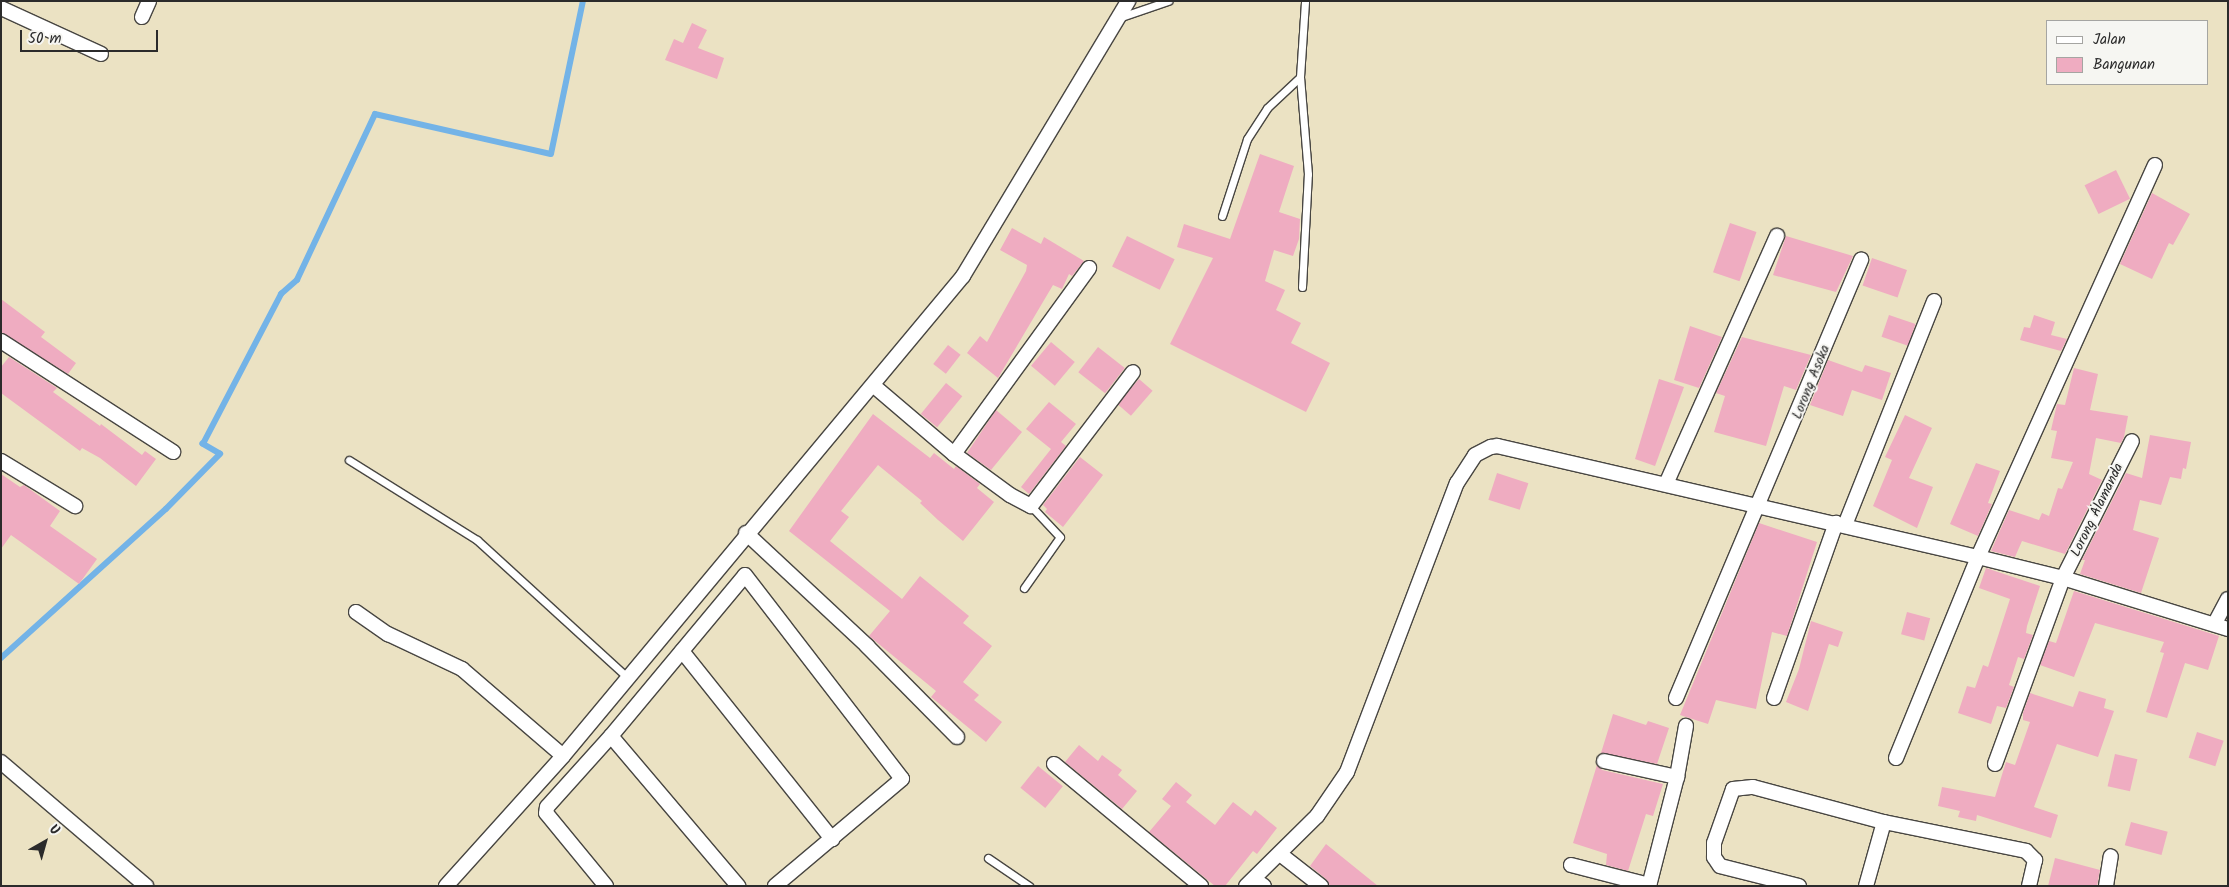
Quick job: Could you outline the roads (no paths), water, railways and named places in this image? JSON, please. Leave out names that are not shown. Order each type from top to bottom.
[{"type":"street","points":[[142,17],[149,1]]},
{"type":"street","points":[[446,886],[563,756],[746,533],[874,386],[963,276],[1128,1]]},
{"type":"street","points":[[1,8],[101,54]]},
{"type":"street","points":[[1896,758],[1978,557],[2155,165]]},
{"type":"street","points":[[1666,484],[1777,236]]},
{"type":"street","name":"Lorong Asoka","points":[[1676,698],[1760,506],[1861,259]]},
{"type":"street","points":[[954,454],[1089,268]]},
{"type":"street","points":[[1774,698],[1841,524],[1934,301]]},
{"type":"street","points":[[1,341],[173,452]]},
{"type":"street","points":[[874,386],[954,454],[1010,495],[1031,506],[1133,372]]},
{"type":"street","name":"Lorong Alamanda","points":[[1996,764],[2063,578],[2132,441]]},
{"type":"street","points":[[1255,883],[1317,816],[1347,772],[1457,482],[1475,455],[1497,446],[1841,524],[2063,578],[2221,626],[2228,599]]},
{"type":"street","points":[[1,461],[75,506]]},
{"type":"street","points":[[746,533],[867,646],[957,737]]},
{"type":"street","points":[[606,886],[546,810],[611,736],[746,575],[901,777],[900,782],[775,886]]},
{"type":"street","points":[[356,612],[388,634],[462,669],[563,756]]},
{"type":"street","points":[[682,652],[832,840]]},
{"type":"street","points":[[1571,865],[1649,886],[1677,777],[1686,726]]},
{"type":"street","points":[[611,736],[738,886]]},
{"type":"street","points":[[1604,760],[1677,777]]},
{"type":"street","points":[[1,762],[146,886]]},
{"type":"street","points":[[1054,764],[1201,886]]},
{"type":"street","points":[[1799,886],[1720,866],[1714,857],[1714,843],[1733,789],[1753,787],[1884,822],[2026,851],[2035,860],[2029,886]]},
{"type":"street","points":[[1866,886],[1884,822]]},
{"type":"street","points":[[1280,854],[1321,886]]},
{"type":"street","points":[[2106,886],[2112,856]]},
{"type":"lane","points":[[1118,18],[1168,1]]},
{"type":"lane","points":[[1302,287],[1308,174],[1300,77],[1305,1]]},
{"type":"lane","points":[[1222,216],[1247,139],[1267,108],[1300,77]]},
{"type":"lane","points":[[349,460],[477,540],[627,677]]},
{"type":"lane","points":[[1024,588],[1060,537],[1031,506]]},
{"type":"lane","points":[[988,858],[1029,886]]},
{"type":"waterway","points":[[1,658],[166,509],[220,454],[203,444],[281,294],[297,280],[375,114],[551,154],[583,1]]}]
